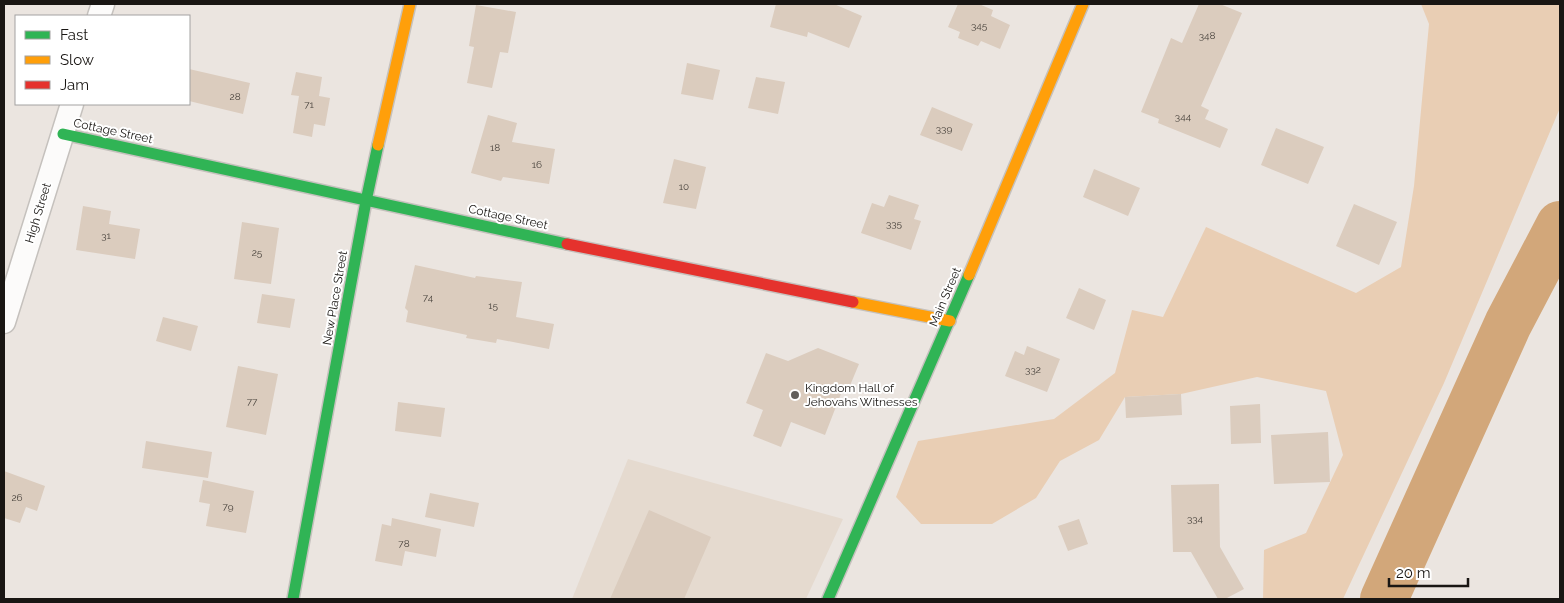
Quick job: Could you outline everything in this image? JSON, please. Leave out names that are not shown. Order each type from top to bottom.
[{"type":"street","name":"New Place Street","points":[[293,599],[366,201],[410,4]]},
{"type":"street","name":"Main Street","points":[[828,599],[950,321],[1083,4]]},
{"type":"street","name":"High Street","points":[[4,322],[72,105]]},
{"type":"street","name":"Cottage Street","points":[[63,134],[656,263],[950,321]]},
{"type":"shaded area","points":[[1421,4],[1560,4],[1560,108],[1444,383],[1343,599],[1263,599],[1264,550],[1306,533],[1343,455],[1326,391],[1257,377],[1181,394],[1125,397],[1099,440],[1060,461],[1036,498],[992,524],[921,524],[896,497],[918,441],[1054,419],[1115,373],[1132,310],[1163,317],[1206,227],[1356,293],[1401,267],[1414,186],[1429,24]]},
{"type":"shaded area","points":[[628,459],[843,519],[806,599],[572,599]]},
{"type":"building","points":[[776,4],[834,4],[862,16],[849,48],[808,32],[807,37],[770,27]]},
{"type":"building","points":[[958,4],[979,4],[993,10],[991,16],[1010,25],[1000,49],[981,41],[978,46],[958,38],[960,32],[948,27]]},
{"type":"building","points":[[1199,4],[1220,4],[1242,13],[1201,106],[1209,110],[1205,119],[1228,129],[1220,148],[1158,123],[1159,119],[1141,112],[1171,38],[1182,43]]},
{"type":"building","points":[[476,5],[516,12],[508,53],[500,52],[492,88],[467,83],[474,47],[469,46]]},
{"type":"building","points":[[687,63],[720,70],[713,100],[681,94]]},
{"type":"building","points":[[190,69],[250,83],[243,114],[190,101]]},
{"type":"building","points":[[296,72],[322,77],[319,96],[330,98],[325,126],[314,124],[312,137],[293,133],[299,96],[291,95]]},
{"type":"building","points":[[756,77],[785,82],[778,114],[748,108]]},
{"type":"building","points":[[932,107],[973,124],[962,151],[920,135]]},
{"type":"building","points":[[488,115],[517,123],[512,142],[555,149],[549,184],[503,177],[501,181],[471,173]]},
{"type":"building","points":[[1276,128],[1324,147],[1308,184],[1261,165]]},
{"type":"building","points":[[674,159],[706,167],[696,209],[663,203]]},
{"type":"building","points":[[1094,169],[1140,188],[1128,216],[1083,197]]},
{"type":"building","points":[[889,195],[919,205],[914,219],[921,221],[911,250],[861,233],[872,203],[884,207]]},
{"type":"building","points":[[1354,204],[1397,222],[1379,265],[1336,246]]},
{"type":"building","points":[[83,206],[111,211],[109,224],[140,229],[135,259],[76,250]]},
{"type":"building","points":[[242,222],[279,228],[271,284],[234,279]]},
{"type":"building","points":[[415,265],[475,278],[476,276],[522,282],[516,317],[554,324],[549,349],[497,339],[496,343],[466,338],[467,335],[406,322],[408,311],[405,308]]},
{"type":"building","points":[[1079,288],[1106,300],[1094,330],[1066,318]]},
{"type":"building","points":[[262,294],[295,299],[290,328],[257,323]]},
{"type":"building","points":[[163,317],[198,326],[191,351],[156,341]]},
{"type":"building","points":[[1027,346],[1060,359],[1047,392],[1005,376],[1015,351],[1024,355]]},
{"type":"building","name":"Kingdom Hall of Jehovahs Witnesses","points":[[818,348],[859,364],[849,388],[844,386],[825,435],[791,422],[781,447],[753,436],[763,410],[746,403],[766,353],[788,361]]},
{"type":"building","points":[[238,366],[278,374],[266,435],[226,427]]},
{"type":"building","points":[[1181,394],[1182,415],[1126,418],[1125,397]]},
{"type":"building","points":[[398,402],[445,408],[441,437],[395,431]]},
{"type":"building","points":[[1260,404],[1261,443],[1231,444],[1230,406]]},
{"type":"building","points":[[1328,432],[1330,482],[1274,484],[1271,435]]},
{"type":"building","points":[[146,441],[212,452],[208,478],[142,468]]},
{"type":"building","points":[[4,471],[45,486],[37,511],[26,507],[20,523],[4,518]]},
{"type":"building","points":[[203,480],[254,491],[246,533],[206,526],[210,504],[199,502]]},
{"type":"building","points":[[1219,484],[1220,547],[1244,589],[1225,599],[1218,599],[1191,552],[1173,552],[1171,485]]},
{"type":"building","points":[[430,493],[479,503],[474,527],[425,517]]},
{"type":"building","points":[[649,510],[711,537],[684,599],[610,599]]},
{"type":"building","points":[[392,518],[441,529],[436,557],[405,551],[402,566],[375,561],[382,524],[391,526]]},
{"type":"building","points":[[1079,519],[1088,544],[1068,551],[1058,526]]},
{"type":"waterway","points":[[1384,599],[1508,324],[1560,225]]},
{"type":"traffic: fast","points":[[63,134],[567,244]]},
{"type":"traffic: fast","points":[[293,599],[378,145]]},
{"type":"traffic: fast","points":[[828,599],[969,275]]},
{"type":"traffic: slow","points":[[378,145],[410,4]]},
{"type":"traffic: slow","points":[[969,275],[1083,4]]},
{"type":"traffic: slow","points":[[853,302],[950,321]]},
{"type":"traffic: jam","points":[[567,244],[853,302]]},
{"type":"place","name":"Kingdom Hall of Jehovahs Witnesses","points":[[795,395]]}]
